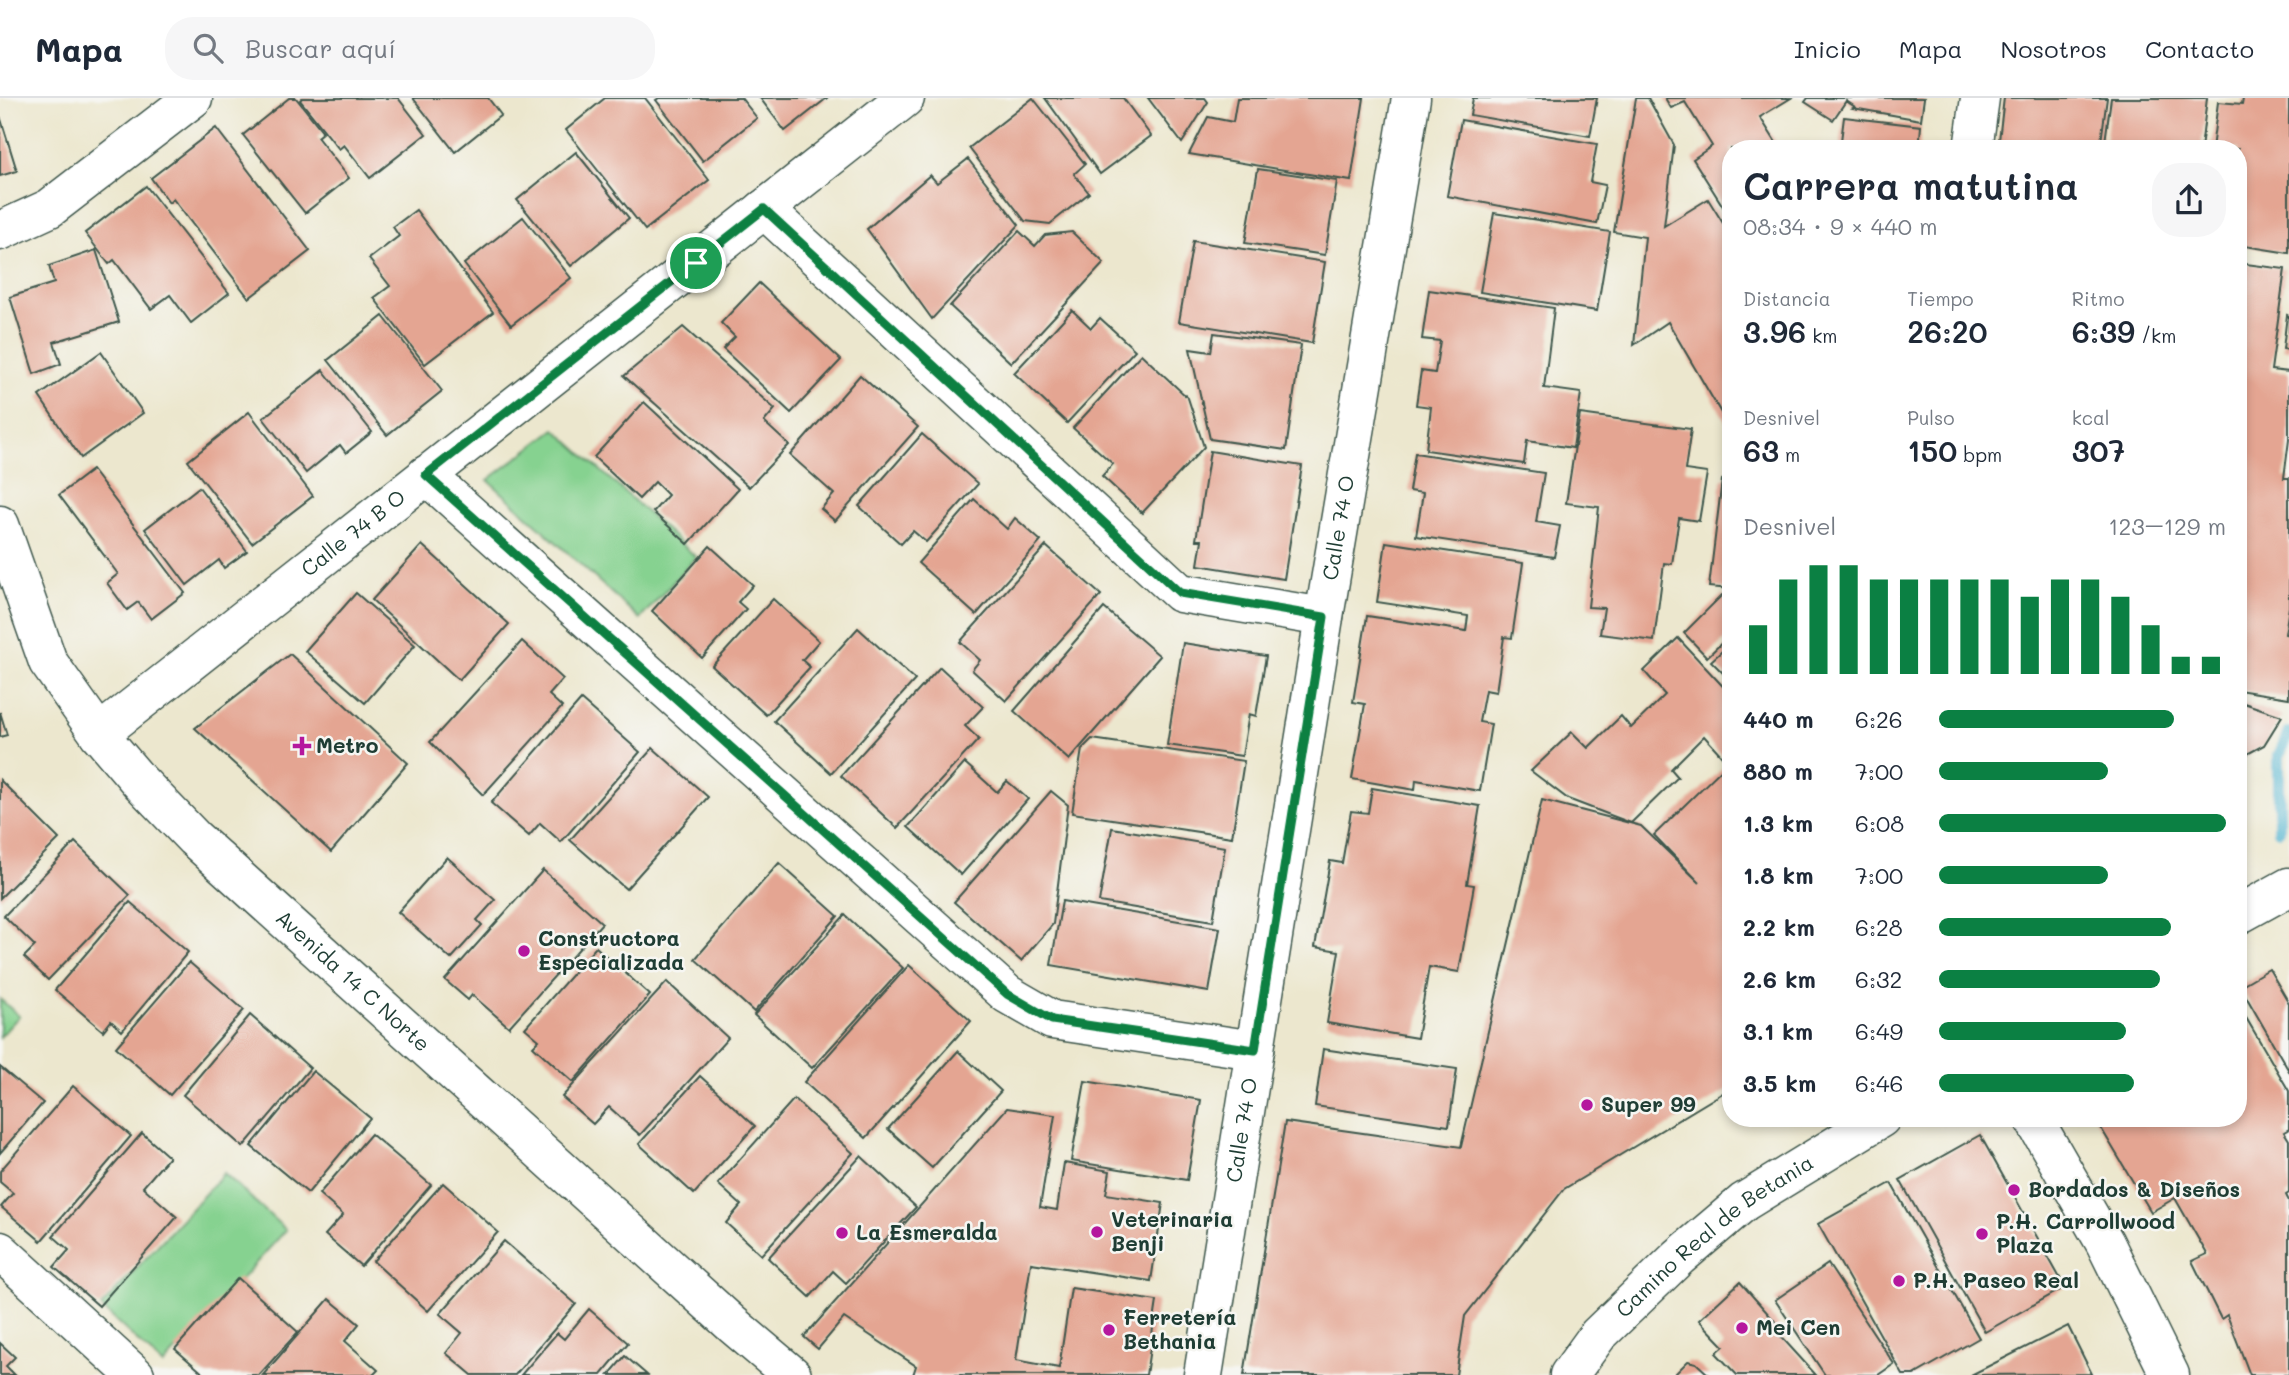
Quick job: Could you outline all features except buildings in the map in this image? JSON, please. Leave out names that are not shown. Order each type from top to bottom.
[{"type":"street","points":[[0,231],[50,208],[193,98]]},
{"type":"street","name":"Calle 74 B O","points":[[99,734],[905,98]]},
{"type":"street","name":"Calle 74 O","points":[[1203,1375],[1324,617],[1411,98]]},
{"type":"street","points":[[1974,140],[1980,98]]},
{"type":"street","points":[[764,209],[1180,593],[1324,617]]},
{"type":"street","points":[[426,475],[1007,994],[1052,1020],[1255,1050]]},
{"type":"street","name":"Avenida 14 C Norte","points":[[0,524],[12,594],[48,662],[99,734],[139,781],[194,838],[703,1298],[792,1375]]},
{"type":"street","points":[[2247,910],[2289,887]]},
{"type":"street","name":"Camino Real de Betania","points":[[1569,1375],[1598,1335],[1679,1257],[1744,1202],[1866,1127]]},
{"type":"street","points":[[2038,1127],[2105,1243],[2170,1375]]},
{"type":"street","points":[[0,1251],[135,1375]]},
{"type":"green space","points":[[555,429],[696,557],[640,619],[488,480]]},
{"type":"green space","points":[[0,999],[19,1016],[0,1037]]},
{"type":"green space","points":[[224,1173],[286,1230],[163,1365],[101,1307]]},
{"type":"waterway","points":[[2279,830],[2279,755],[2289,733]]},
{"type":"place","name":"Metro","points":[[302,746]]},
{"type":"place","name":"Constructora Especializada","points":[[524,951]]},
{"type":"place","name":"Super 99","points":[[1587,1105]]},
{"type":"place","name":"Bordados & Diseños","points":[[2014,1190]]},
{"type":"place","name":"Veterinaria Benji","points":[[1097,1232]]},
{"type":"place","name":"La Esmeralda","points":[[842,1233]]},
{"type":"place","name":"P.H. Carrollwood Plaza","points":[[1982,1234]]},
{"type":"place","name":"P.H. Paseo Real","points":[[1899,1281]]},
{"type":"place","name":"Mei Cen","points":[[1742,1328]]},
{"type":"place","name":"Ferretería Bethania","points":[[1109,1330]]},
{"type":"route","points":[[764,209],[1180,593],[1324,617],[1255,1050],[1052,1020],[1007,994],[426,475],[696,263],[764,209]]}]
